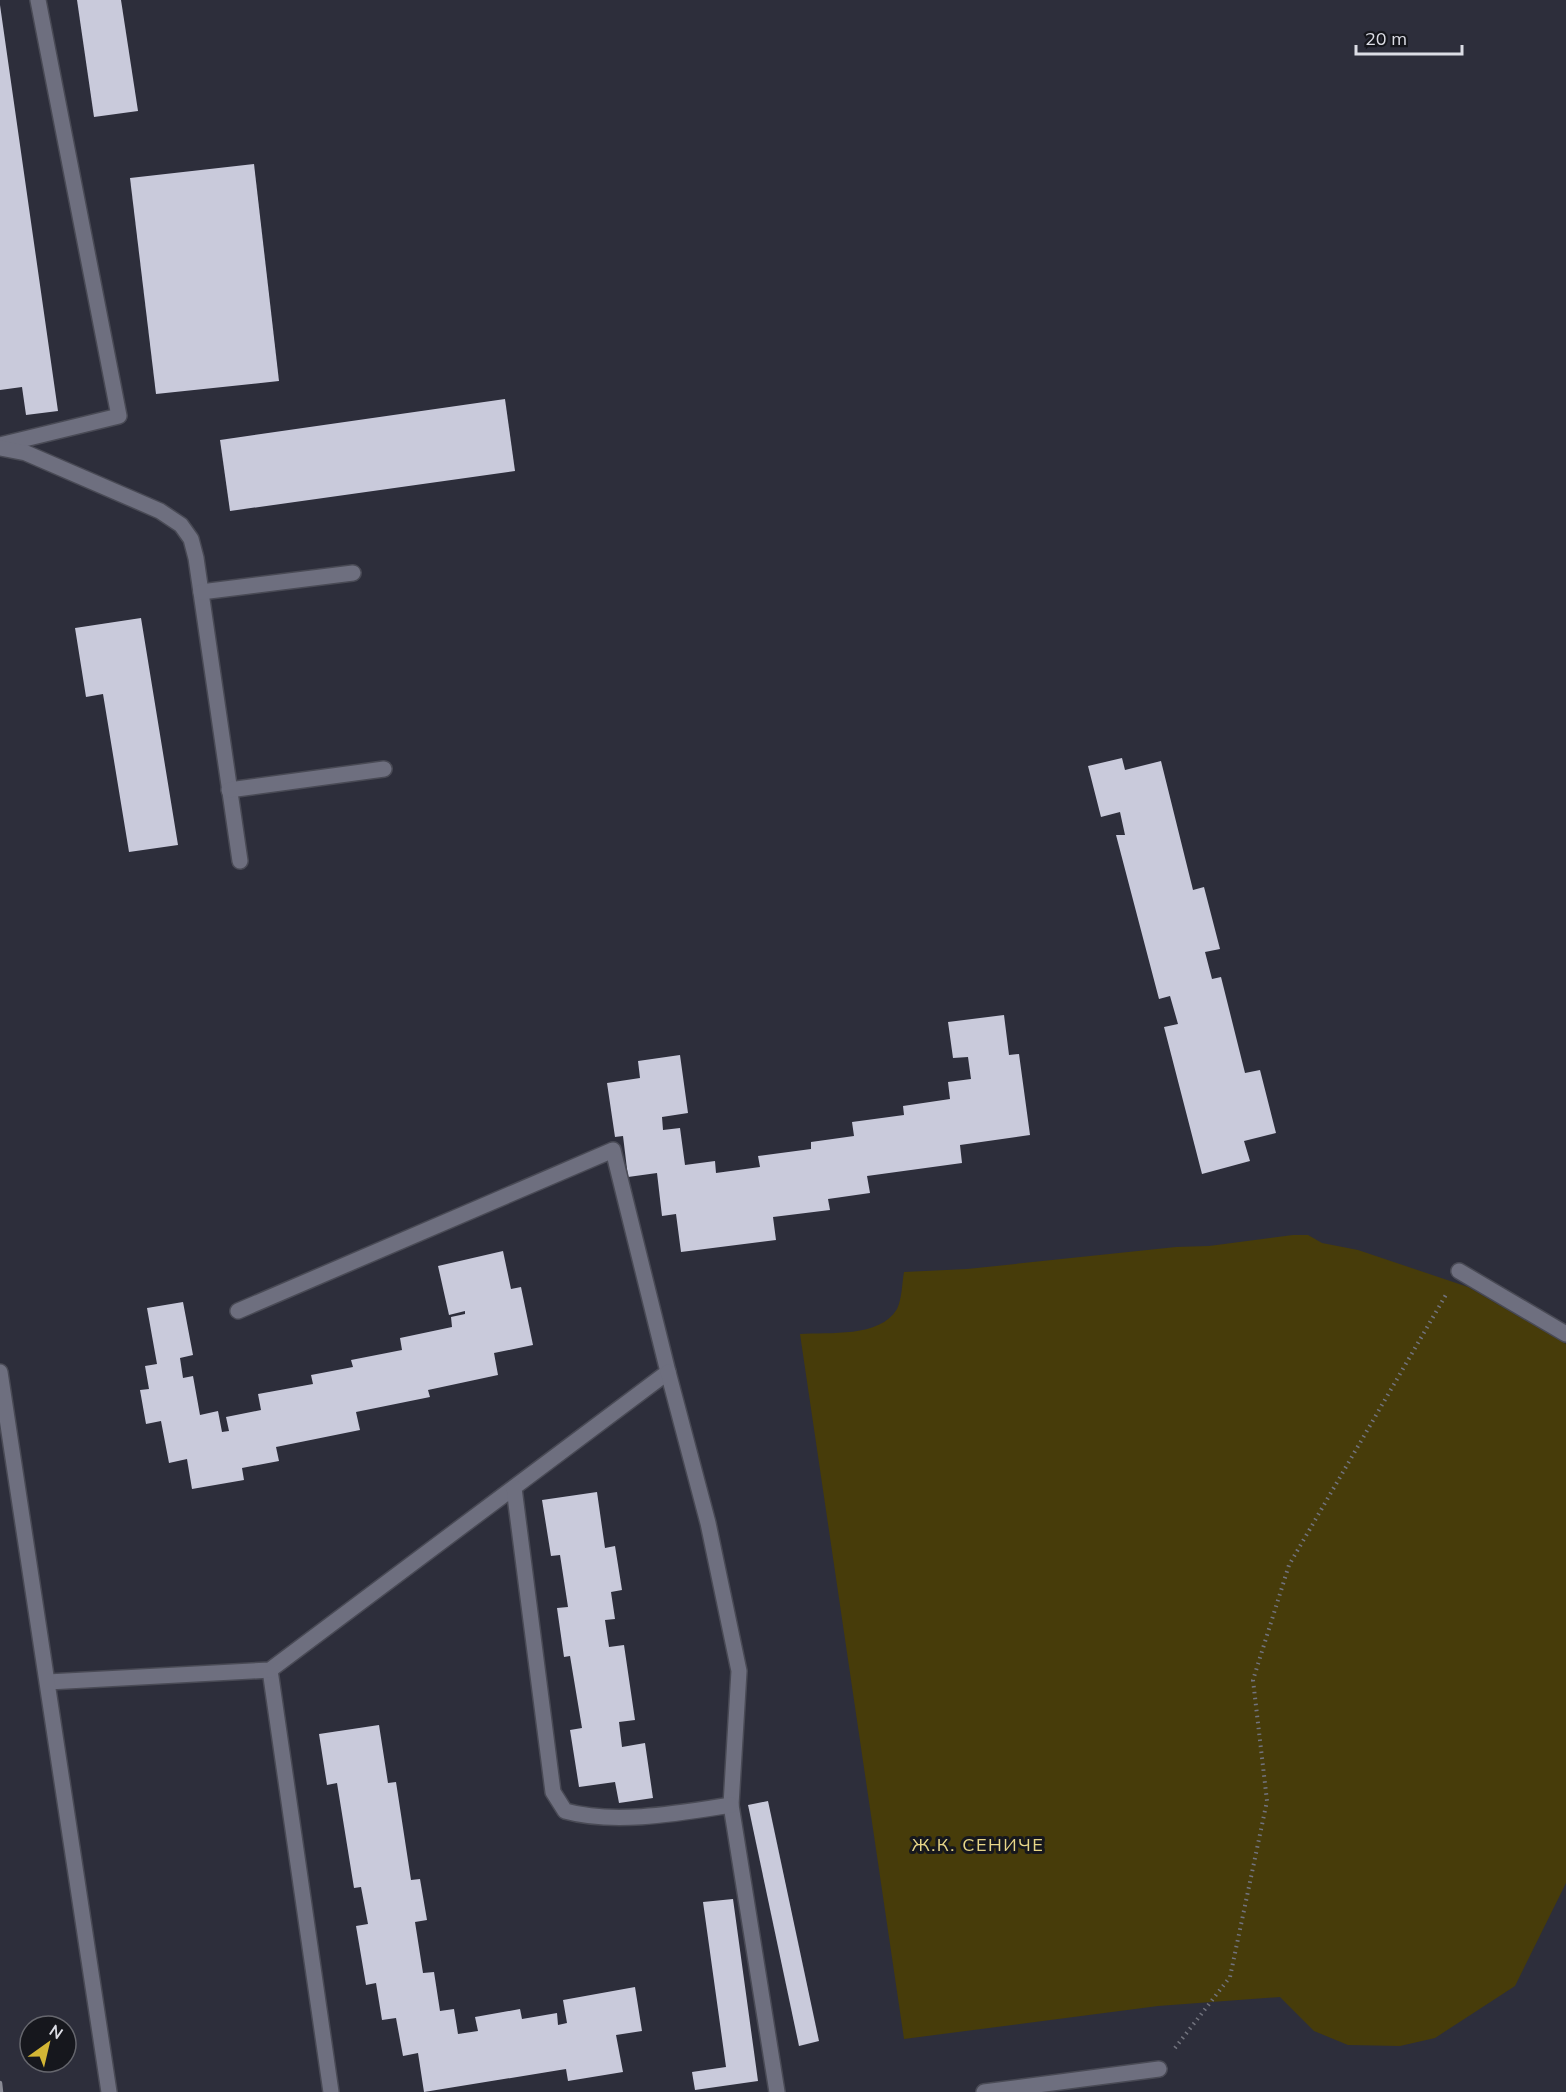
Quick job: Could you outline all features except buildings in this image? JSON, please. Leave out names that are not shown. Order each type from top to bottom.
[{"type":"street","points":[[0,446],[119,416],[38,0]]},
{"type":"street","points":[[0,446],[26,453],[160,511],[181,525],[190,539],[201,592],[240,861]]},
{"type":"street","points":[[201,592],[353,573]]},
{"type":"street","points":[[230,790],[384,769]]},
{"type":"street","points":[[238,1311],[613,1150],[708,1523],[739,1671],[731,1805],[777,2092]]},
{"type":"street","points":[[1459,1271],[1566,1334]]},
{"type":"street","points":[[0,1372],[108,2092]]},
{"type":"street","points":[[48,1682],[270,1670],[668,1372]]},
{"type":"street","points":[[514,1488],[553,1792],[565,1811],[584,1817],[674,1814],[731,1805]]},
{"type":"street","points":[[270,1670],[331,2092]]},
{"type":"street","points":[[984,2092],[1159,2069]]},
{"type":"path","points":[[1159,2069],[1230,1977],[1267,1801],[1253,1680],[1289,1565],[1459,1271]]},
{"type":"shaded area","points":[[1308,1235],[1322,1243],[1358,1250],[1468,1287],[1566,1344],[1566,1883],[1515,1986],[1435,2038],[1400,2046],[1348,2045],[1314,2031],[1280,1997],[1158,2006],[904,2039],[800,1334],[853,1332],[879,1325],[889,1318],[899,1305],[904,1272],[967,1269],[1176,1247],[1209,1246]]},
{"type":"railway","points":[[0,2083],[1,2092]]},
{"type":"district","name":"Ж.К. СЕНИЧЕ","points":[[978,1844]]}]
